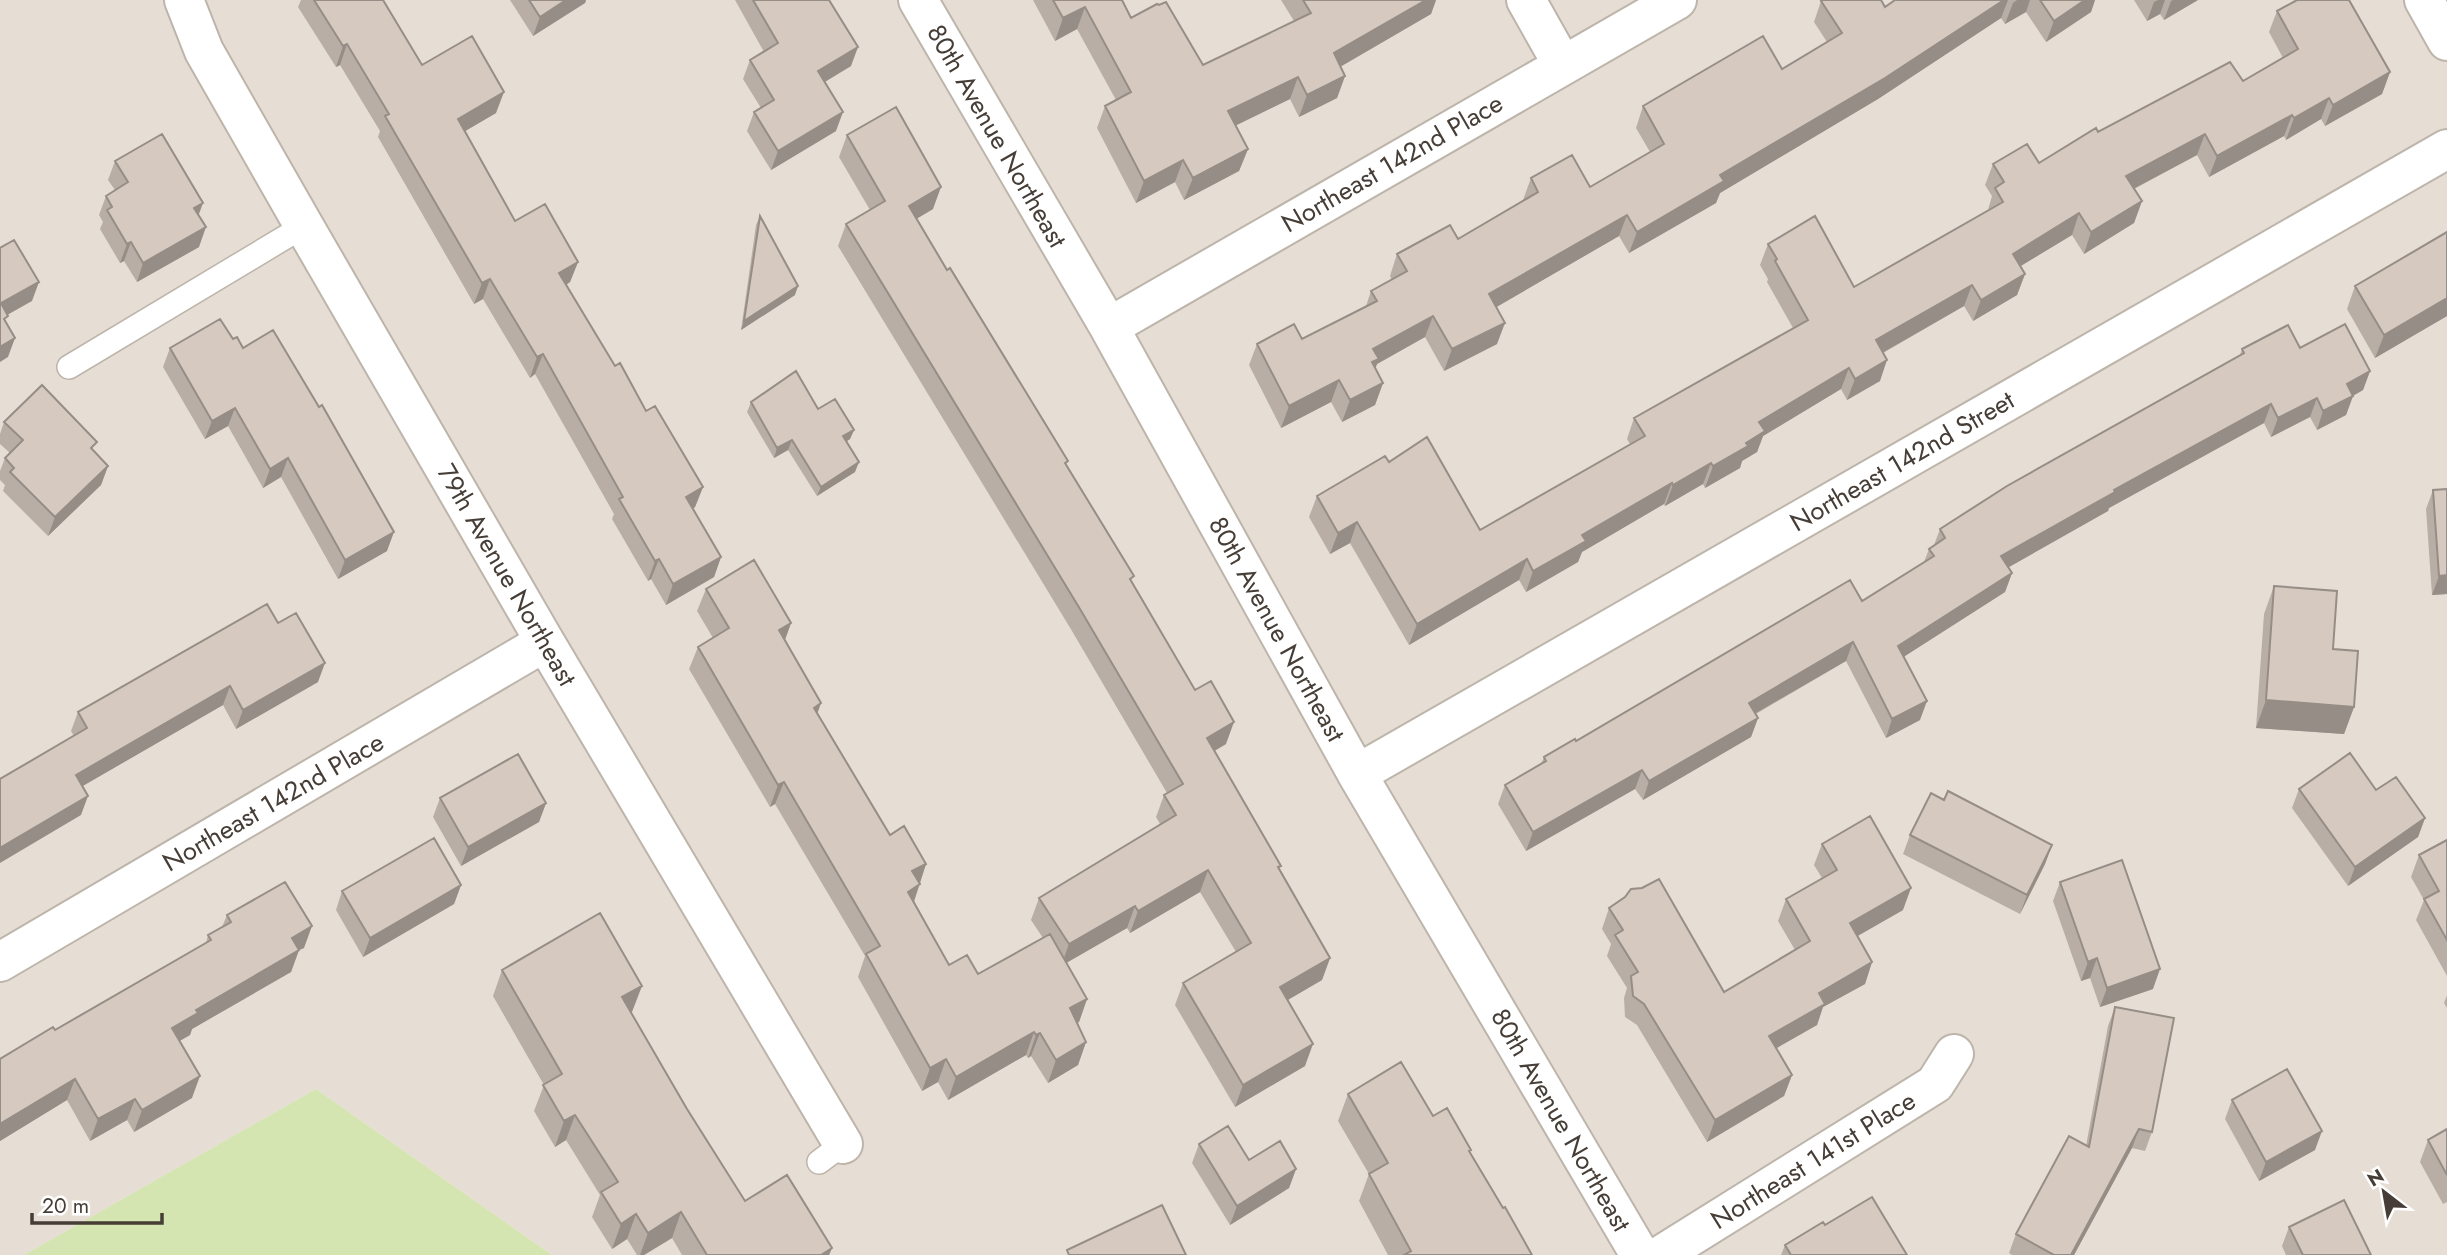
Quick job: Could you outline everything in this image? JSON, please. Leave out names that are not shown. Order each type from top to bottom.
[{"type":"street","name":"79th Avenue Northeast","points":[[184,0],[204,51],[545,642],[831,1153]]},
{"type":"street","name":"80th Avenue Northeast","points":[[918,0],[1109,327],[1357,774],[1640,1255]]},
{"type":"street","points":[[1526,0],[1562,64]]},
{"type":"street","name":"Northeast 142nd Place","points":[[1109,327],[1676,0]]},
{"type":"street","points":[[2424,0],[2447,41]]},
{"type":"street","name":"Northeast 142nd Street","points":[[1357,774],[2447,149]]},
{"type":"street","name":"Northeast 142nd Place","points":[[0,962],[545,642]]},
{"type":"street","name":"Northeast 141st Place","points":[[1661,1255],[1935,1084],[1954,1054]]},
{"type":"lane","points":[[69,368],[304,226]]},
{"type":"shaded area","points":[[0,0],[2447,0],[2447,1255],[552,1255],[316,1089],[24,1255],[0,1255]]},
{"type":"green space","points":[[316,1089],[552,1255],[24,1255]]},
{"type":"building","points":[[314,0],[383,0],[422,65],[472,36],[504,92],[458,119],[515,221],[545,204],[578,262],[559,273],[615,366],[620,363],[646,411],[655,406],[703,487],[686,497],[721,557],[673,584],[659,559],[655,561],[619,499],[623,497],[543,354],[537,357],[490,279],[482,283],[385,116],[389,114],[347,44],[343,46]]},
{"type":"building","points":[[529,0],[566,0],[540,17]]},
{"type":"building","points":[[753,0],[829,0],[858,47],[818,71],[843,112],[778,151],[754,112],[774,100],[750,60],[778,43]]},
{"type":"building","points":[[1053,0],[1122,0],[1131,18],[1166,2],[1203,65],[1311,13],[1303,0],[1426,0],[1334,53],[1345,76],[1307,95],[1298,77],[1228,111],[1248,149],[1193,178],[1183,160],[1144,181],[1105,106],[1131,92],[1085,7],[1063,18]]},
{"type":"building","points":[[1881,0],[1885,7],[1895,0],[2004,0],[1885,78],[1720,175],[1724,181],[1637,232],[1627,215],[1489,294],[1505,323],[1452,349],[1433,316],[1373,349],[1379,359],[1372,362],[1383,383],[1350,400],[1339,380],[1289,406],[1257,344],[1294,324],[1302,339],[1377,301],[1371,291],[1407,271],[1397,254],[1450,225],[1458,239],[1538,192],[1531,178],[1572,155],[1590,187],[1664,144],[1643,106],[1763,36],[1782,69],[1842,33],[1821,1]]},
{"type":"building","points":[[2040,0],[2085,0],[2054,21]]},
{"type":"building","points":[[2297,0],[2349,0],[2390,72],[2333,105],[2329,98],[2217,156],[2205,134],[2126,176],[2142,201],[2091,232],[2079,213],[2013,254],[2025,274],[1981,300],[1972,285],[1876,340],[1887,360],[1855,379],[1849,368],[1759,422],[1765,431],[1746,443],[1748,446],[1713,466],[1711,463],[1673,485],[1672,483],[1582,535],[1586,541],[1533,571],[1527,559],[1417,624],[1357,522],[1338,533],[1317,496],[1385,456],[1389,462],[1427,437],[1480,530],[1645,436],[1634,418],[1808,320],[1768,244],[1815,216],[1854,287],[2003,202],[1995,188],[2004,182],[1993,164],[2027,144],[2039,163],[2096,128],[2098,132],[2230,62],[2243,81],[2298,49],[2277,11]]},
{"type":"building","points":[[896,107],[941,187],[909,206],[1068,461],[1065,463],[1134,576],[1130,579],[1195,690],[1211,681],[1234,722],[1207,738],[1281,866],[1278,867],[1330,958],[1280,987],[1313,1044],[1243,1085],[1183,983],[1251,943],[1208,870],[1138,911],[1135,906],[1069,944],[1039,898],[1176,815],[1164,795],[1183,784],[846,224],[885,201],[847,135]]},
{"type":"building","points":[[162,134],[203,203],[194,208],[206,227],[143,263],[131,242],[127,244],[107,210],[112,207],[106,196],[128,182],[115,161]]},
{"type":"building","points":[[760,216],[798,286],[744,321]]},
{"type":"building","points":[[2447,232],[2447,298],[2384,335],[2355,286]]},
{"type":"building","points":[[14,240],[39,282],[1,303],[8,316],[4,319],[15,338],[0,347],[0,248]]},
{"type":"building","points":[[220,319],[233,339],[237,337],[243,348],[273,330],[319,407],[322,405],[394,532],[345,560],[288,458],[270,469],[235,408],[212,421],[170,348]]},
{"type":"building","points":[[2345,324],[2370,371],[2347,384],[2353,396],[2323,411],[2317,398],[2278,418],[2271,404],[2114,490],[2115,492],[2001,556],[2012,573],[1898,646],[1927,701],[1892,719],[1853,642],[1749,703],[1758,718],[1649,781],[1642,770],[1533,832],[1505,785],[1546,761],[1544,757],[1575,739],[1576,741],[1850,580],[1862,601],[1934,556],[1929,549],[1945,538],[1940,529],[2007,486],[2244,353],[2242,349],[2288,325],[2300,348]]},
{"type":"building","points":[[796,371],[818,409],[835,399],[854,430],[843,436],[859,462],[821,487],[792,440],[777,448],[751,402]]},
{"type":"building","points":[[42,385],[97,442],[91,448],[108,466],[55,517],[10,472],[14,468],[5,458],[23,440],[4,422]]},
{"type":"building","points":[[2447,489],[2447,575],[2439,576],[2433,490]]},
{"type":"building","points":[[754,560],[791,623],[779,630],[821,703],[814,708],[890,835],[904,826],[926,864],[912,871],[920,884],[908,892],[949,965],[967,955],[978,974],[1050,934],[1087,999],[1070,1008],[1086,1042],[1056,1060],[1040,1033],[1036,1035],[1034,1032],[956,1077],[946,1059],[930,1068],[866,954],[880,946],[784,782],[778,785],[698,647],[729,628],[706,589]]},
{"type":"building","points":[[2274,586],[2337,591],[2333,649],[2358,651],[2354,707],[2266,700]]},
{"type":"building","points":[[267,604],[278,623],[296,613],[325,663],[243,710],[230,686],[76,775],[88,796],[0,848],[0,779],[87,728],[78,712]]},
{"type":"building","points":[[2350,753],[2376,790],[2396,777],[2425,818],[2355,867],[2299,789]]},
{"type":"building","points":[[518,754],[546,803],[468,847],[440,798]]},
{"type":"building","points":[[1948,791],[2052,845],[2027,895],[1910,835],[1931,793],[1944,800]]},
{"type":"building","points":[[1870,816],[1911,888],[1850,923],[1872,962],[1819,993],[1825,1004],[1769,1036],[1792,1075],[1715,1120],[1644,1004],[1633,996],[1631,976],[1638,972],[1615,935],[1623,930],[1609,908],[1625,897],[1631,889],[1642,888],[1659,879],[1724,992],[1810,941],[1786,899],[1837,870],[1822,844]]},
{"type":"building","points":[[434,838],[461,885],[370,938],[342,891]]},
{"type":"building","points":[[2447,840],[2447,940],[2424,899],[2439,891],[2419,855]]},
{"type":"building","points":[[2122,860],[2160,969],[2107,988],[2097,958],[2088,962],[2060,882]]},
{"type":"building","points":[[285,882],[312,926],[292,938],[299,950],[196,1010],[198,1013],[172,1028],[200,1076],[142,1110],[135,1099],[98,1119],[75,1079],[0,1124],[0,1059],[211,940],[208,935],[231,922],[227,915]]},
{"type":"building","points":[[600,913],[642,986],[622,997],[687,1109],[745,1201],[787,1175],[832,1248],[821,1255],[707,1255],[681,1212],[648,1233],[636,1214],[621,1224],[601,1192],[618,1182],[575,1115],[564,1121],[543,1085],[562,1074],[502,970]]},
{"type":"building","points":[[2115,1007],[2174,1018],[2152,1132],[2139,1129],[2071,1255],[2054,1255],[2016,1234],[2069,1136],[2089,1147]]},
{"type":"building","points":[[1401,1062],[1433,1116],[1447,1108],[1471,1150],[1469,1151],[1532,1255],[1404,1255],[1411,1251],[1369,1174],[1388,1163],[1348,1094]]},
{"type":"building","points":[[2287,1069],[2322,1131],[2266,1162],[2232,1100]]},
{"type":"building","points":[[1228,1126],[1249,1160],[1280,1141],[1296,1169],[1237,1206],[1199,1144]]},
{"type":"building","points":[[2447,1129],[2447,1175],[2428,1140]]},
{"type":"building","points":[[1872,1197],[1907,1255],[1791,1255],[1785,1245]]},
{"type":"building","points":[[2344,1200],[2371,1255],[2303,1255],[2289,1227]]},
{"type":"building","points":[[1162,1205],[1186,1255],[1069,1255],[1067,1250]]}]
